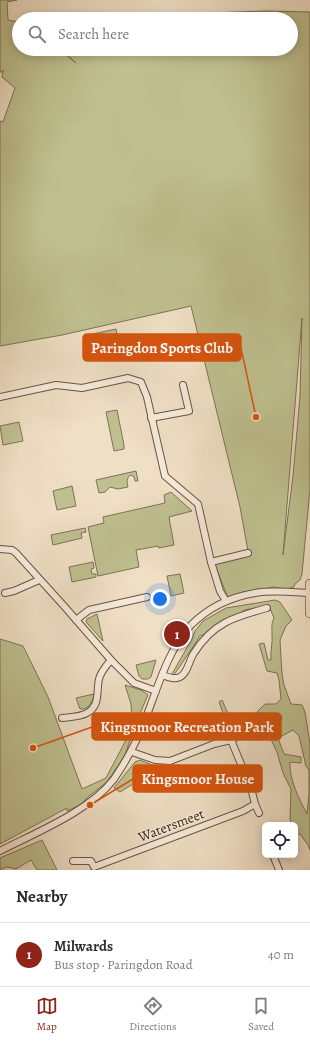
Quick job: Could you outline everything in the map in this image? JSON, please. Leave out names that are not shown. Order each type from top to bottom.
[{"type":"main road","points":[[310,588],[310,613]]},
{"type":"street","points":[[0,397],[56,385],[82,388],[128,378],[141,382],[165,476],[198,504],[211,562],[220,591],[226,602]]},
{"type":"street","points":[[151,418],[189,411],[183,385]]},
{"type":"street","points":[[0,549],[12,550],[111,660],[134,683],[156,691]]},
{"type":"street","points":[[211,562],[248,553]]},
{"type":"street","points":[[5,593],[14,591],[39,580]]},
{"type":"street","points":[[0,851],[72,814],[95,798],[113,780],[132,752],[162,675],[179,640],[202,614],[226,602],[255,593],[310,588]]},
{"type":"street","points":[[76,620],[89,610],[146,597]]},
{"type":"street","points":[[162,675],[175,679],[180,677],[184,674],[192,655],[205,637],[226,621],[244,614],[267,608]]},
{"type":"street","points":[[62,718],[87,713],[93,707],[98,699],[99,678],[102,670],[111,660]]},
{"type":"street","points":[[132,752],[155,760],[170,761],[214,744],[231,740],[278,718]]},
{"type":"street","points":[[231,740],[252,788],[255,804],[259,813]]},
{"type":"street","name":"Watersmeet","points":[[73,861],[91,861],[95,869],[243,811],[255,804]]},
{"type":"street","points":[[274,858],[278,870]]},
{"type":"green space","points":[[0,0],[17,0],[7,2],[8,20],[12,21],[12,56],[68,56],[76,63],[68,56],[298,56],[298,12],[238,12],[266,11],[310,12],[310,489],[302,574],[300,580],[294,587],[287,589],[273,587],[228,598],[213,560],[248,551],[240,507],[191,306],[62,335],[0,346],[0,121],[3,122],[15,88],[2,77],[3,70],[0,72]],"holes":[[[302,318],[300,397],[293,476],[283,555]]]},
{"type":"green space","points":[[116,329],[119,345],[91,350],[88,335]]},
{"type":"green space","points":[[117,410],[124,449],[114,451],[106,412]]},
{"type":"green space","points":[[19,422],[23,441],[3,445],[0,426]]},
{"type":"green space","points":[[136,471],[138,481],[135,481],[134,477],[131,475],[129,476],[127,482],[128,487],[118,489],[110,487],[105,492],[99,493],[96,480]]},
{"type":"green space","points":[[72,486],[76,506],[57,510],[53,491]]},
{"type":"green space","points":[[171,492],[192,511],[169,517],[174,545],[136,550],[139,567],[98,576],[88,527],[104,523],[103,517],[165,503],[164,495]]},
{"type":"green space","points":[[85,528],[86,532],[81,533],[82,538],[53,545],[51,535]]},
{"type":"green space","points":[[93,562],[94,568],[91,569],[92,574],[96,574],[96,577],[72,582],[69,567]]},
{"type":"green space","points":[[180,574],[184,593],[171,596],[167,576]]},
{"type":"green space","points":[[275,600],[280,602],[292,620],[286,626],[280,640],[282,674],[284,685],[291,704],[302,705],[305,712],[310,744],[310,850],[300,834],[298,834],[298,822],[291,822],[291,789],[283,773],[277,752],[267,731],[266,721],[235,734],[228,727],[219,702],[222,700],[229,716],[248,721],[265,704],[276,704],[281,699],[277,673],[267,671],[259,644],[264,643],[268,660],[271,660],[272,622],[274,618],[269,606],[244,610],[239,615],[200,636],[174,675],[172,674],[195,631],[203,621],[226,608]],"holes":[[[293,730],[299,736],[306,766],[309,770],[307,814],[295,789],[290,768],[290,762],[301,763],[301,757],[284,754],[278,738]]]},
{"type":"green space","points":[[97,614],[103,641],[86,622],[87,619]]},
{"type":"green space","points":[[0,639],[23,646],[48,697],[82,789],[106,778],[126,740],[132,720],[131,704],[125,685],[141,690],[148,695],[135,725],[125,755],[107,782],[80,805],[67,811],[67,808],[0,844]]},
{"type":"green space","points":[[156,660],[151,677],[148,679],[142,679],[139,676],[136,665]]},
{"type":"green space","points":[[94,694],[90,705],[80,709],[76,698]]},
{"type":"green space","points":[[140,760],[159,768],[120,792],[114,788],[135,762]]},
{"type":"green space","points":[[42,840],[57,870],[37,870],[31,860],[16,869],[7,867],[0,870],[0,858]]},
{"type":"place","name":"Paringdon Sports Club","points":[[256,417]]},
{"type":"place","name":"Milwards","points":[[177,634]]},
{"type":"place","name":"Kingsmoor Recreation Park","points":[[33,748]]},
{"type":"place","name":"Kingsmoor House","points":[[90,805]]}]
